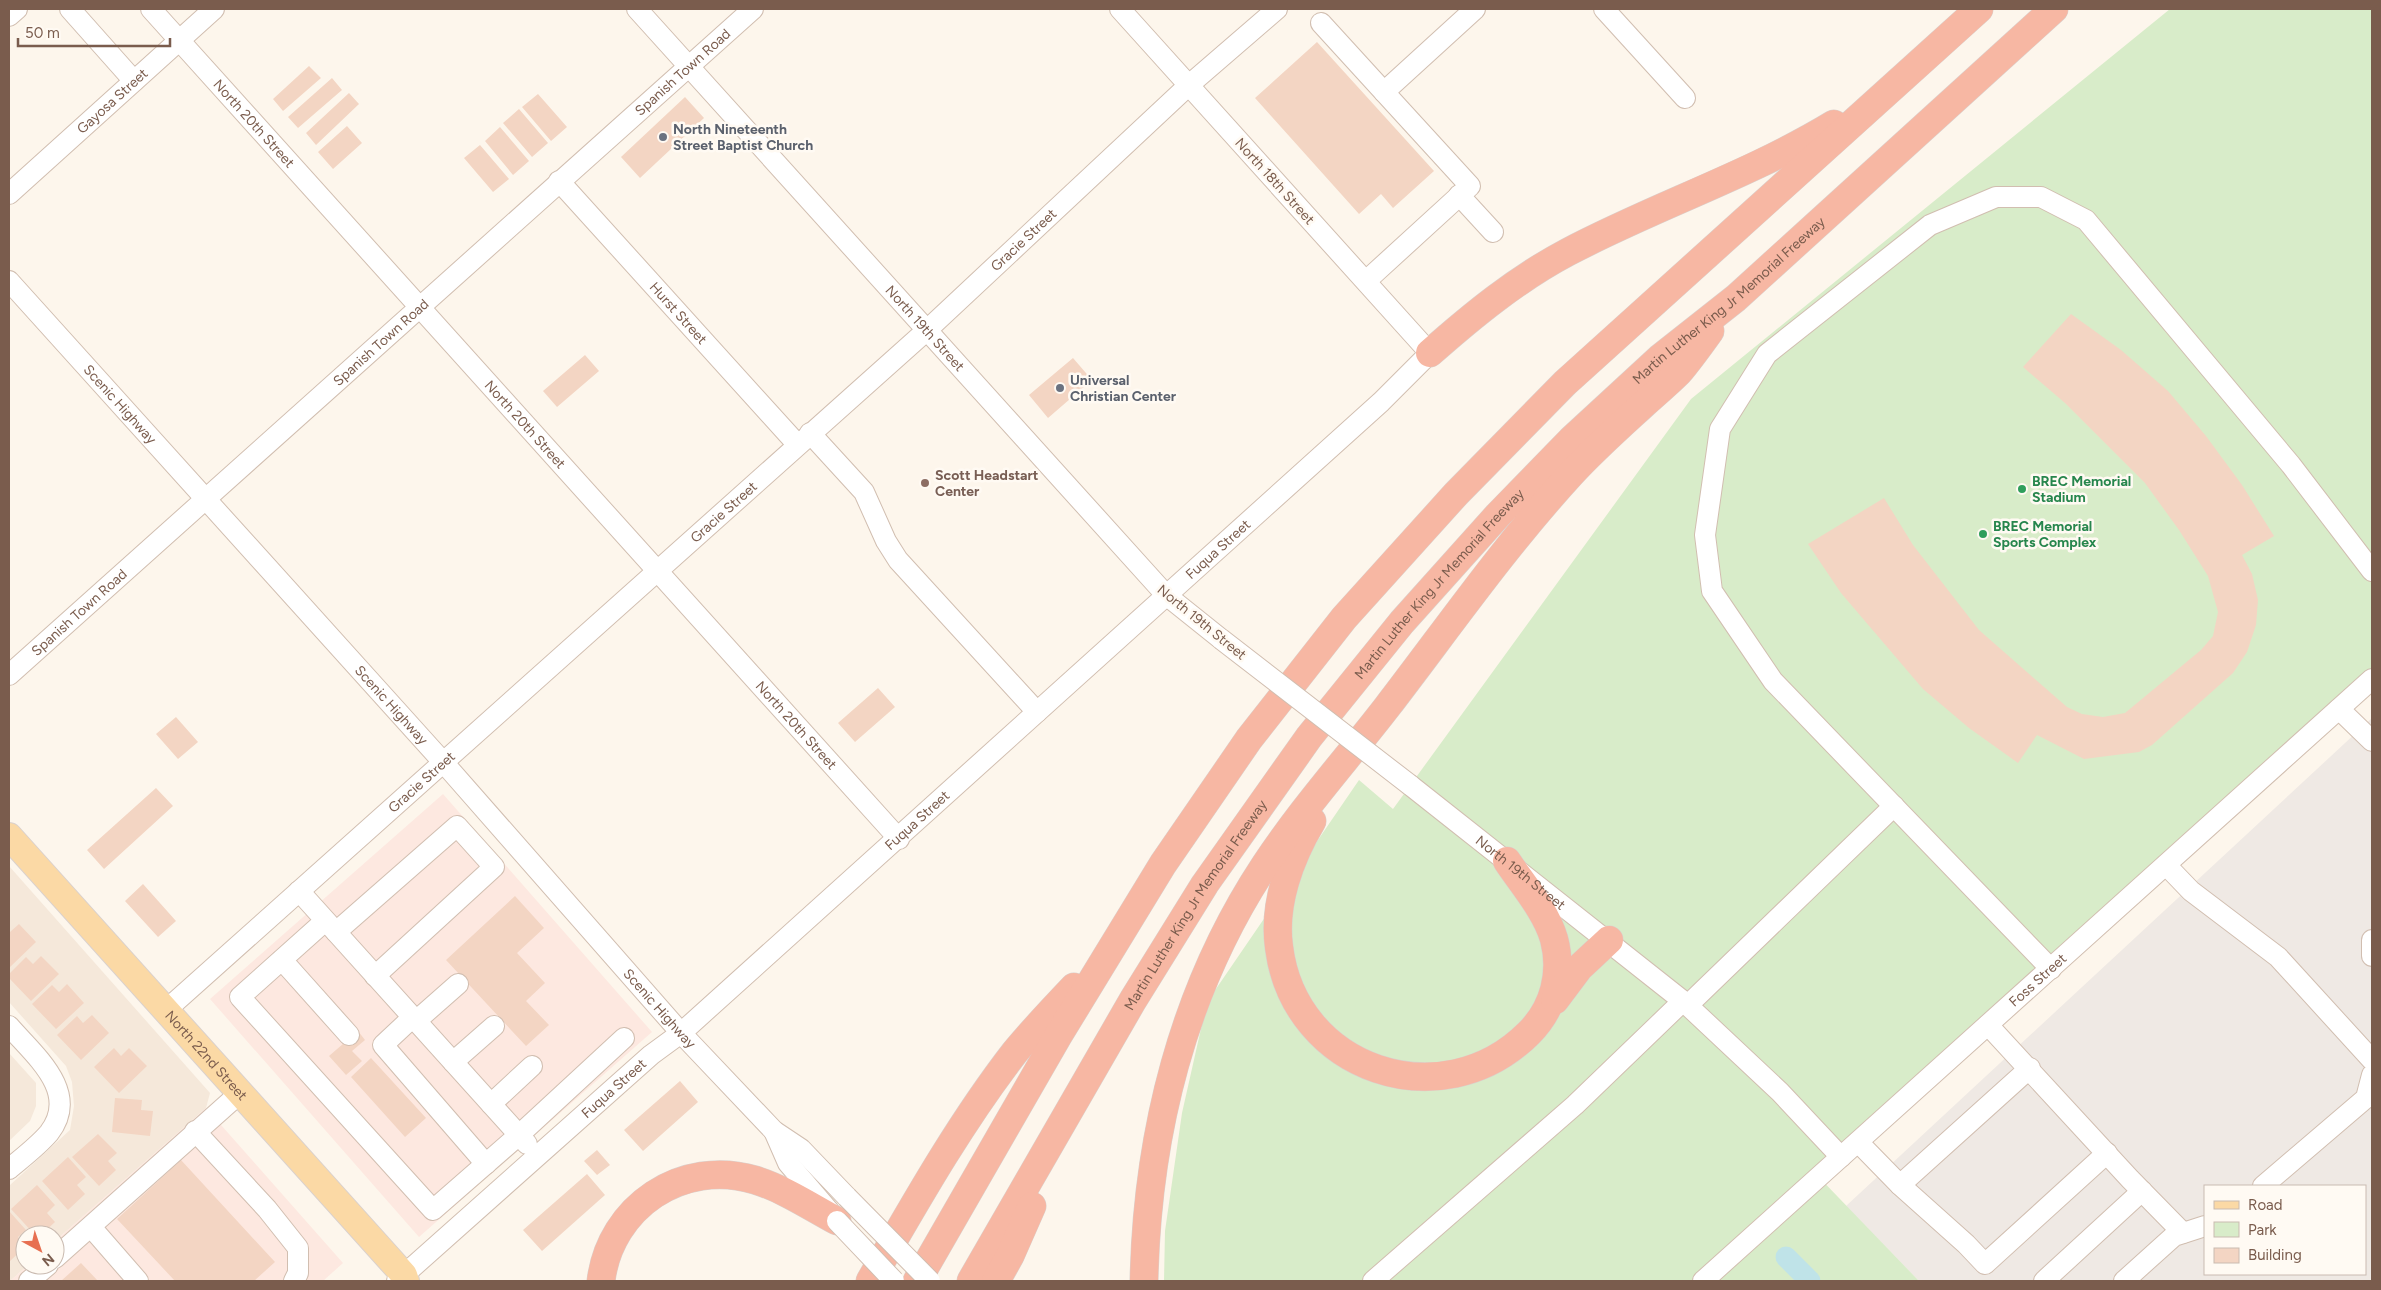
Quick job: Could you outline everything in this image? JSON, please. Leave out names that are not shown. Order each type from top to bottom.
[{"type":"highway","points":[[917,1281],[1110,949],[1168,857],[1238,755],[1324,643],[1388,568],[1497,450],[1565,383],[1979,9]]},
{"type":"highway","name":"Martin Luther King Jr Memorial Freeway","points":[[971,1281],[1150,972],[1205,884],[1286,768],[1363,668],[1463,553],[1571,440],[1660,358],[1736,298],[2054,9]]},
{"type":"highway","points":[[1430,353],[1488,304],[1516,284],[1567,253],[1759,165],[1819,133],[1887,92]]},
{"type":"highway","points":[[1144,1281],[1148,1209],[1163,1110],[1181,1042],[1206,972],[1235,913],[1266,864],[1315,795],[1385,710],[1538,511],[1606,438],[1678,372],[1736,298]]},
{"type":"highway","points":[[1385,710],[1324,802],[1308,830],[1291,865],[1279,914],[1278,941],[1284,971],[1293,995],[1317,1030],[1340,1050],[1364,1064],[1407,1077],[1440,1077],[1480,1067],[1521,1041],[1542,1018],[1579,968],[1609,940]]},
{"type":"highway","points":[[1507,861],[1547,921],[1557,953],[1557,980],[1542,1018]]},
{"type":"highway","points":[[870,1281],[937,1168],[1009,1060],[1032,1032],[1110,949]]},
{"type":"highway","points":[[996,1281],[1010,1256],[1084,1086]]},
{"type":"highway","points":[[601,1281],[609,1249],[622,1224],[634,1210],[663,1189],[698,1178],[726,1176],[755,1180],[842,1209]]},
{"type":"main road","name":"North 22nd Street","points":[[9,836],[406,1280]]},
{"type":"street","points":[[9,16],[17,9]]},
{"type":"street","points":[[70,9],[134,81]]},
{"type":"street","name":"North 20th Street","points":[[151,9],[898,838]]},
{"type":"street","name":"Gayosa Street","points":[[9,194],[214,9]]},
{"type":"street","name":"North 19th Street","points":[[637,9],[1166,596],[1609,940],[1686,1003],[1780,1092],[1841,1157]]},
{"type":"street","name":"Spanish Town Road","points":[[9,675],[753,9]]},
{"type":"street","name":"North 18th Street","points":[[1120,9],[1430,353]]},
{"type":"street","name":"Gracie Street","points":[[165,1011],[926,330],[1189,85],[1277,9]]},
{"type":"street","points":[[1384,92],[1475,9]]},
{"type":"street","points":[[1604,9],[1685,98]]},
{"type":"street","points":[[1321,23],[1470,186],[1366,281]]},
{"type":"street","name":"Hurst Street","points":[[559,181],[804,439],[864,492],[886,541],[898,560],[1037,712]]},
{"type":"street","points":[[1459,195],[1493,232]]},
{"type":"street","points":[[2051,969],[1773,682],[1712,591],[1705,536],[1720,429],[1767,354],[1930,225],[1996,197],[2041,198],[2086,220],[2291,465],[2372,571]]},
{"type":"street","name":"Scenic Highway","points":[[9,281],[443,762],[681,1033],[774,1131],[788,1162],[930,1281]]},
{"type":"street","name":"Fuqua Street","points":[[406,1280],[538,1156],[681,1033],[1381,402],[1430,353]]},
{"type":"street","name":"Foss Street","points":[[1703,1281],[2372,679]]},
{"type":"street","points":[[2339,709],[2372,741]]},
{"type":"street","points":[[1373,1281],[1575,1105],[1894,806]]},
{"type":"street","points":[[375,976],[494,867],[457,826],[331,927],[282,960],[240,997],[434,1210],[520,1135],[624,1038]]},
{"type":"street","points":[[2166,865],[2191,891],[2278,957],[2372,1060]]},
{"type":"street","points":[[299,891],[538,1156]]},
{"type":"street","points":[[2372,940],[2372,956]]},
{"type":"street","points":[[282,960],[349,1035]]},
{"type":"street","points":[[458,984],[383,1045],[486,1164]]},
{"type":"street","points":[[1988,1025],[2183,1233]]},
{"type":"street","points":[[9,1026],[52,1075],[60,1098],[59,1112],[48,1134],[9,1169]]},
{"type":"street","points":[[454,1062],[494,1026]]},
{"type":"street","points":[[491,1104],[532,1066]]},
{"type":"street","points":[[1900,1185],[2030,1068]]},
{"type":"street","points":[[2265,1185],[2366,1098],[2372,1076]]},
{"type":"street","points":[[65,1249],[195,1131],[240,1093]]},
{"type":"street","points":[[195,1131],[267,1209],[298,1248],[298,1273],[294,1281]]},
{"type":"street","points":[[1858,1142],[1900,1185],[1966,1244],[1985,1264],[2107,1153]]},
{"type":"street","points":[[2044,1281],[2142,1191]]},
{"type":"street","name":"Scenic Highway","points":[[842,1209],[894,1281]]},
{"type":"street","points":[[2124,1281],[2174,1236],[2204,1226]]},
{"type":"street","points":[[91,1227],[138,1281]]},
{"type":"shaded area","points":[[2372,718],[2372,1281],[1919,1281],[1846,1206]]},
{"type":"shaded area","points":[[443,794],[652,1032],[419,1237],[210,999]]},
{"type":"shaded area","points":[[9,866],[210,1093],[206,1108],[65,1232],[65,1225],[15,1225],[15,1275],[17,1275],[10,1281],[9,1186],[70,1130],[74,1106],[72,1082],[66,1066],[9,1002]]},
{"type":"shaded area","points":[[9,1053],[36,1083],[36,1106],[30,1121],[9,1141]]},
{"type":"shaded area","points":[[206,1108],[343,1263],[323,1281],[10,1281],[17,1275],[65,1275],[65,1232]]},
{"type":"green space","name":"BREC Memorial Sports Complex","points":[[2170,9],[2372,9],[2372,668],[1812,1170],[1919,1281],[1164,1281],[1165,1231],[1182,1113],[1207,1002],[1359,780],[1393,809],[1691,399]]},
{"type":"building","points":[[1317,42],[1434,171],[1393,208],[1381,194],[1359,214],[1255,98]]},
{"type":"building","points":[[309,66],[321,78],[283,111],[273,99]]},
{"type":"building","points":[[332,78],[342,90],[298,128],[288,117]]},
{"type":"building","points":[[349,93],[359,104],[316,145],[306,133]]},
{"type":"building","points":[[538,94],[567,127],[551,141],[522,107]]},
{"type":"building","name":"North Nineteenth Street Baptist Church","points":[[685,97],[704,118],[640,178],[621,157]]},
{"type":"building","points":[[519,109],[548,143],[532,157],[503,123]]},
{"type":"building","points":[[347,126],[362,143],[333,169],[318,152]]},
{"type":"building","points":[[500,127],[529,161],[513,175],[485,141]]},
{"type":"building","points":[[480,145],[509,179],[493,192],[464,158]]},
{"type":"building","points":[[2071,314],[2121,350],[2168,391],[2206,436],[2242,485],[2274,536],[2242,555],[2252,574],[2258,600],[2256,625],[2247,652],[2233,673],[2152,745],[2139,752],[2084,759],[2037,735],[2018,763],[1969,728],[1923,689],[1841,593],[1808,544],[1884,498],[1913,545],[1979,630],[2067,707],[2082,714],[2103,717],[2125,713],[2201,650],[2213,636],[2218,612],[2208,576],[2179,530],[2145,483],[2065,403],[2023,367]]},
{"type":"building","points":[[585,355],[599,371],[557,407],[543,391]]},
{"type":"building","name":"Universal Christian Center","points":[[1073,358],[1092,380],[1048,418],[1029,395]]},
{"type":"building","points":[[878,688],[895,707],[855,742],[838,723]]},
{"type":"building","points":[[176,717],[198,742],[178,759],[156,734]]},
{"type":"building","points":[[156,788],[173,806],[104,869],[87,850]]},
{"type":"building","points":[[143,884],[176,921],[158,937],[125,901]]},
{"type":"building","points":[[515,896],[544,928],[517,953],[545,983],[526,1001],[549,1025],[526,1046],[446,960]]},
{"type":"building","points":[[19,924],[36,942],[9,968],[9,930],[10,932]]},
{"type":"building","points":[[41,956],[59,974],[31,1001],[9,978],[9,974],[26,957],[33,964]]},
{"type":"building","points":[[67,984],[84,1003],[56,1029],[32,1004],[52,985],[59,992]]},
{"type":"building","points":[[92,1015],[109,1033],[81,1060],[57,1035],[77,1016],[83,1023]]},
{"type":"building","points":[[358,1031],[365,1040],[352,1051],[362,1061],[346,1075],[329,1056]]},
{"type":"building","points":[[114,1048],[121,1056],[129,1048],[147,1066],[119,1093],[94,1067]]},
{"type":"building","points":[[371,1058],[426,1118],[405,1137],[351,1077]]},
{"type":"building","points":[[680,1081],[698,1102],[643,1151],[624,1130]]},
{"type":"building","points":[[115,1098],[142,1100],[141,1110],[153,1111],[150,1136],[112,1132]]},
{"type":"building","points":[[98,1134],[117,1153],[108,1161],[116,1170],[99,1186],[72,1157]]},
{"type":"building","points":[[597,1150],[610,1165],[597,1175],[584,1161]]},
{"type":"building","points":[[68,1157],[86,1177],[77,1185],[85,1194],[68,1210],[42,1181]]},
{"type":"building","points":[[181,1160],[275,1262],[254,1281],[175,1281],[117,1219]]},
{"type":"building","points":[[587,1174],[605,1195],[542,1251],[523,1230]]},
{"type":"building","points":[[37,1185],[55,1205],[47,1213],[55,1222],[52,1225],[26,1225],[11,1209]]},
{"type":"building","points":[[9,1211],[22,1225],[15,1225],[15,1256],[9,1262]]},
{"type":"building","points":[[81,1263],[98,1281],[61,1281]]},
{"type":"waterway","points":[[1786,1257],[1810,1281]]},
{"type":"place","name":"North Nineteenth Street Baptist Church","points":[[663,137]]},
{"type":"place","name":"Universal Christian Center","points":[[1060,388]]},
{"type":"place","name":"Scott Headstart Center","points":[[925,483]]},
{"type":"place","name":"BREC Memorial Stadium","points":[[2022,489]]},
{"type":"place","name":"BREC Memorial Sports Complex","points":[[1983,534]]}]
